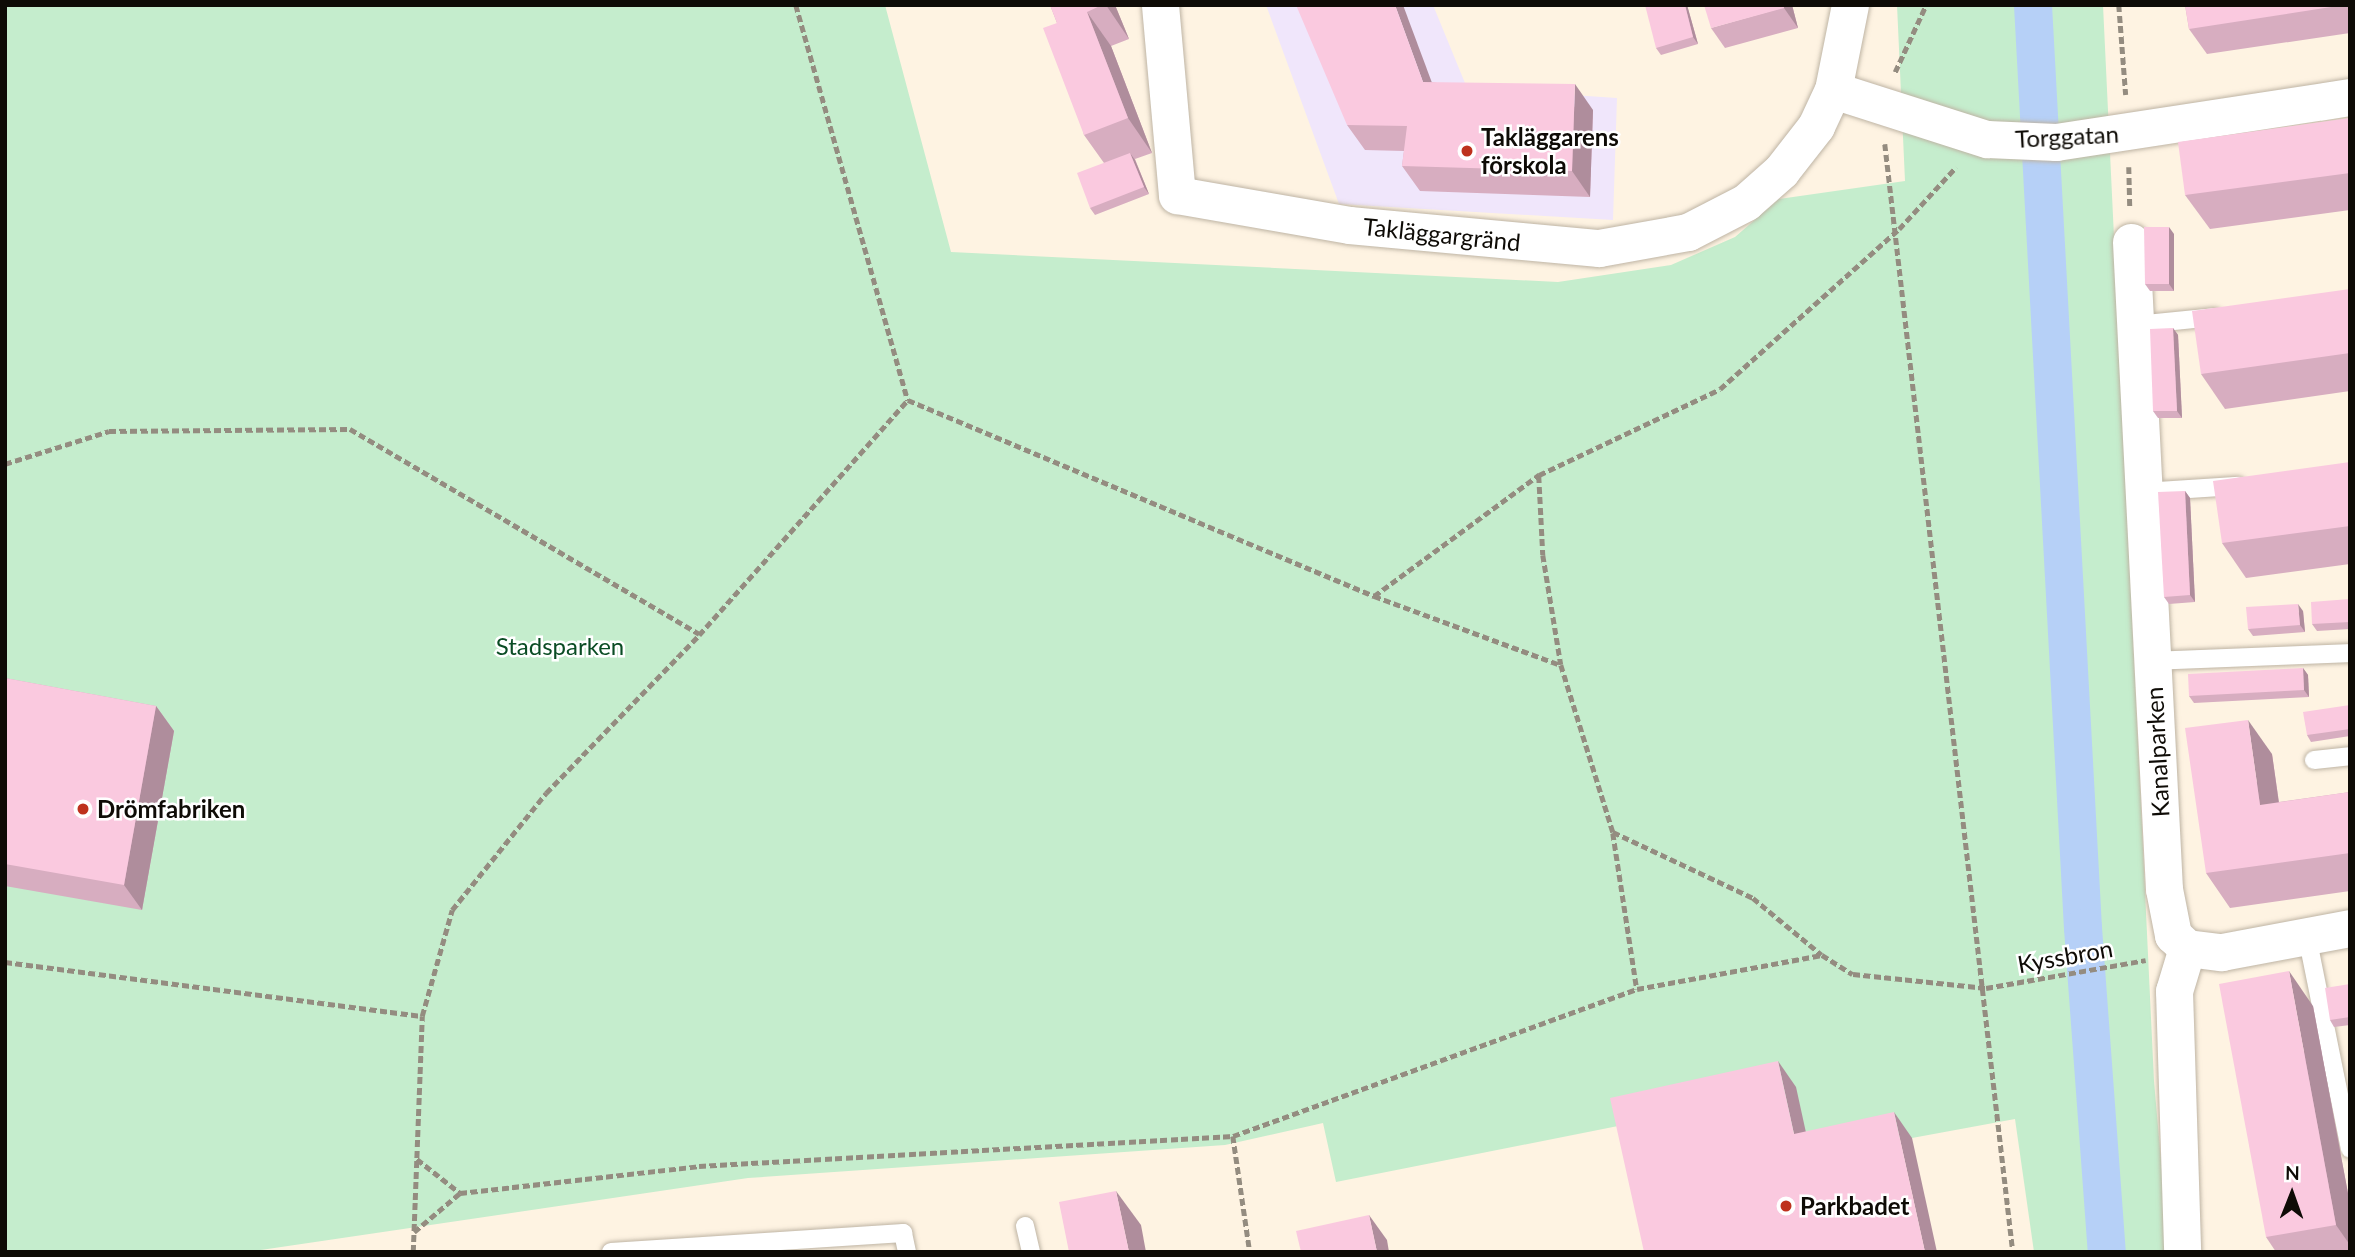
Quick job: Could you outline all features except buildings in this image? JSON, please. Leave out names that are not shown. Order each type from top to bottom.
[{"type":"street","name":"Takläggargränd","points":[[1160,5],[1178,195],[1349,225],[1599,248],[1688,232],[1746,202],[1781,171],[1816,126],[1833,90]]},
{"type":"street","points":[[1833,90],[1850,5]]},
{"type":"street","name":"Torggatan","points":[[1833,90],[1917,120],[1987,139],[2105,136],[2350,97]]},
{"type":"street","name":"Kanalparken","points":[[2131,242],[2166,901],[2173,935],[2187,948]]},
{"type":"street","points":[[2182,1252],[2174,991],[2187,948],[2222,952],[2350,928]]},
{"type":"lane","points":[[2135,325],[2234,314]]},
{"type":"lane","points":[[2144,492],[2260,482]]},
{"type":"lane","points":[[2153,661],[2350,653]]},
{"type":"lane","points":[[2314,760],[2350,756]]},
{"type":"lane","points":[[2307,936],[2350,1149]]},
{"type":"lane","points":[[1025,1226],[1031,1252]]},
{"type":"lane","points":[[611,1252],[902,1233],[907,1252]]},
{"type":"path","points":[[796,5],[908,400]]},
{"type":"path","points":[[1926,5],[1880,106],[1899,229],[1986,988],[2013,1252]]},
{"type":"path","points":[[1374,596],[1539,475],[1720,389],[1899,229],[1964,158]]},
{"type":"path","points":[[908,400],[1374,596],[1561,666]]},
{"type":"path","points":[[413,1252],[422,1016],[452,910],[546,793],[699,635],[908,400]]},
{"type":"path","points":[[5,464],[109,431],[350,429],[699,635]]},
{"type":"path","points":[[1539,475],[1543,555],[1561,666],[1613,832],[1637,989]]},
{"type":"path","name":"Kyssbron","points":[[1613,832],[1753,898],[1822,955],[1853,974],[1986,988],[2151,959]]},
{"type":"path","points":[[414,1232],[460,1193],[699,1166],[1233,1136],[1637,989],[1822,955]]},
{"type":"path","points":[[5,962],[422,1016]]},
{"type":"path","points":[[1233,1136],[1250,1252]]},
{"type":"path","points":[[417,1159],[460,1193]]},
{"type":"shaded area","name":"Takläggarens förskola","points":[[1266,5],[1433,5],[1467,88],[1617,98],[1613,220],[1339,204]]},
{"type":"green space","name":"Stadsparken","points":[[5,5],[885,5],[951,252],[1558,282],[1671,265],[1735,237],[1779,199],[1905,181],[1897,5],[2103,5],[2154,1081],[2169,1252],[2034,1252],[2015,1119],[1912,1138],[1628,1124],[1336,1182],[1323,1123],[1225,1145],[748,1178],[248,1252],[5,1252]]},
{"type":"waterway","points":[[2033,5],[2083,928],[2107,1252]]},
{"type":"place","name":"Takläggarens förskola","points":[[1467,151]]},
{"type":"place","name":"Drömfabriken","points":[[83,809]]},
{"type":"place","name":"Parkbadet","points":[[1786,1206]]}]
